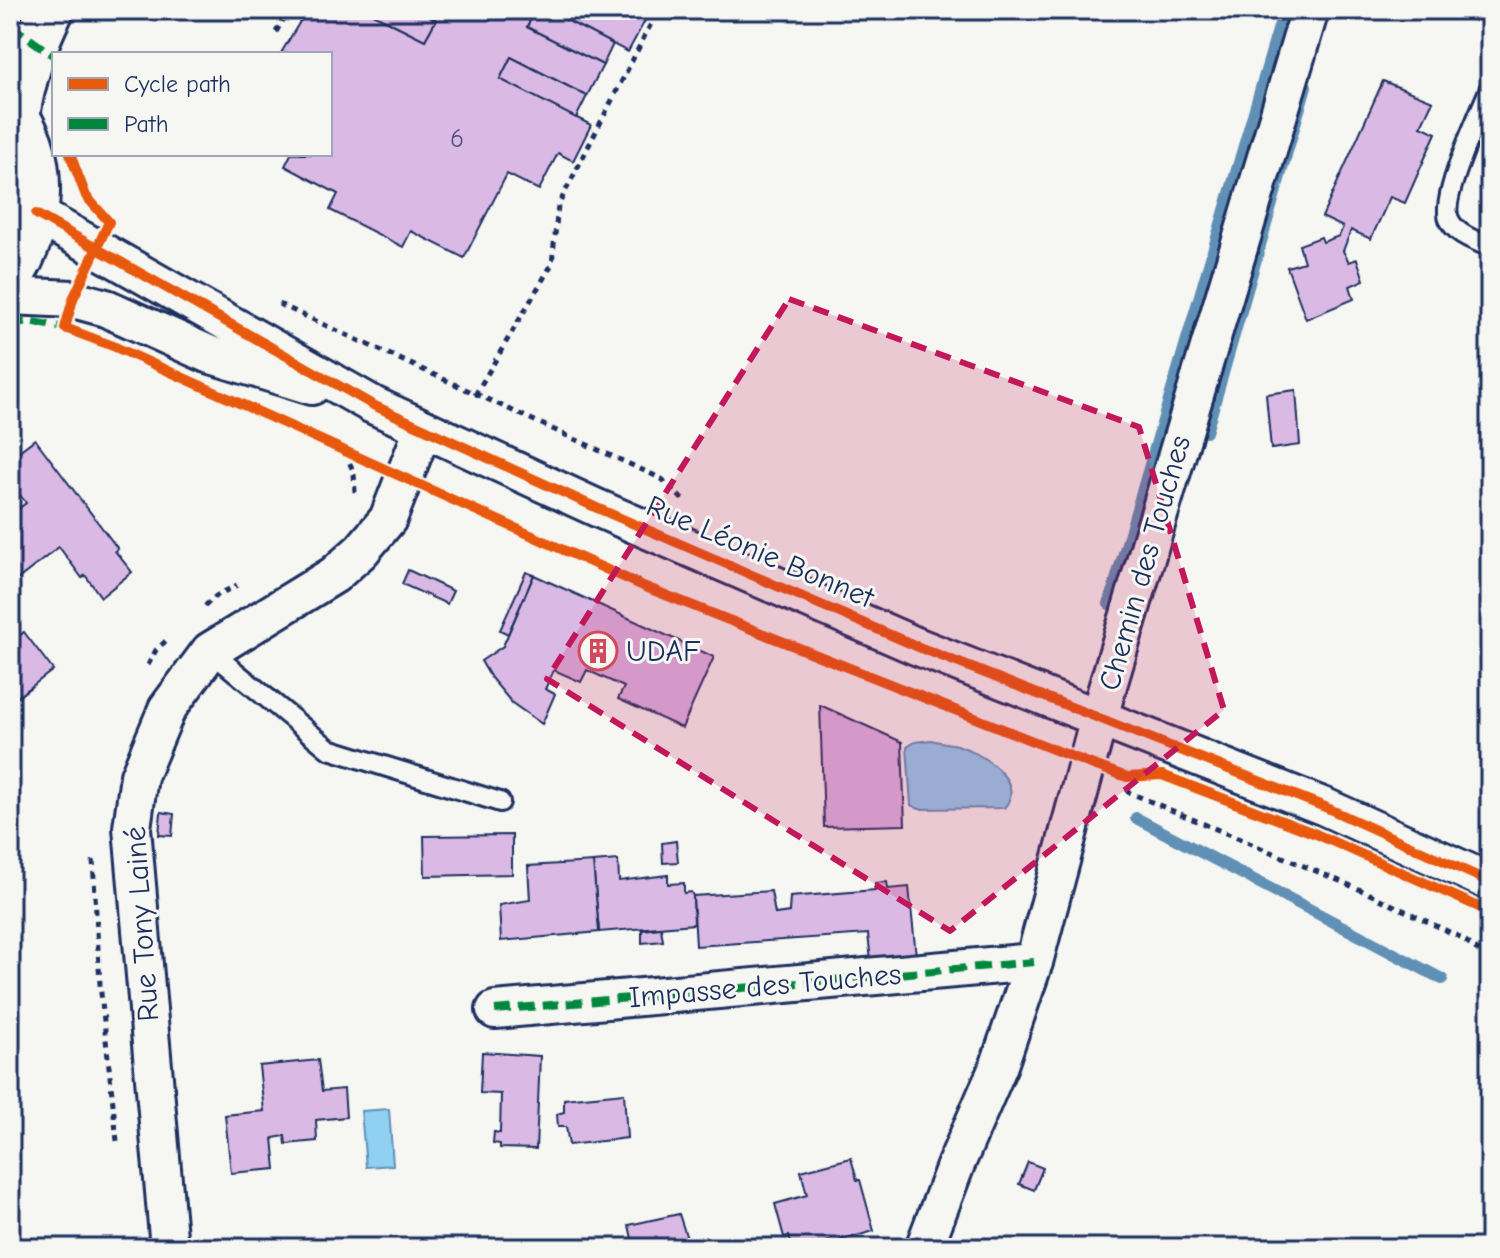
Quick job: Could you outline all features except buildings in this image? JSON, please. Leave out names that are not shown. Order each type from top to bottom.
[{"type":"street","points":[[10,277],[23,257],[36,214],[37,180],[31,146],[13,112],[34,42],[51,10]]},
{"type":"street","name":"Chemin des Touches","points":[[924,1248],[999,1065],[1034,962],[1100,718],[1310,10]]},
{"type":"street","name":"Rue Léonie Bonnet","points":[[36,214],[373,405],[423,429],[916,646],[1325,807],[1490,882]]},
{"type":"street","name":"Rue Léonie Bonnet","points":[[10,296],[73,299],[106,308],[208,354],[373,405]]},
{"type":"street","name":"Rue Tony Lainé","points":[[169,1248],[132,828],[139,776],[167,709],[210,651],[334,575],[361,551],[388,519],[423,429]]},
{"type":"street","name":"Impasse des Touches","points":[[495,1010],[1034,962]]},
{"type":"lane","points":[[1478,10],[1490,15]]},
{"type":"lane","points":[[1490,88],[1449,193],[1448,217],[1459,232],[1490,247]]},
{"type":"lane","points":[[210,651],[329,749],[500,802]]},
{"type":"path","points":[[276,32],[289,10]]},
{"type":"path","points":[[475,395],[552,264],[558,206],[658,10]]},
{"type":"path","points":[[273,301],[662,479]]},
{"type":"path","points":[[1127,777],[1128,792],[1361,890],[1462,938],[1490,960]]},
{"type":"highlighted area","points":[[789,299],[1139,427],[1224,710],[950,931],[547,679]]},
{"type":"water","points":[[931,740],[957,745],[998,769],[1010,788],[1010,798],[1004,808],[919,809],[911,805],[907,747],[915,742]]},
{"type":"water","points":[[389,1109],[393,1165],[366,1167],[361,1111]]},
{"type":"waterway","points":[[1109,604],[1284,10]]},
{"type":"waterway","points":[[1206,432],[1306,86]]},
{"type":"waterway","points":[[1136,818],[1442,979]]},
{"type":"marked path","points":[[10,25],[52,55]]},
{"type":"marked path","points":[[10,326],[27,321],[65,328]]},
{"type":"marked path","points":[[495,1010],[1034,962]]},
{"type":"cycle path","points":[[71,156],[86,196],[109,222],[73,299],[65,328],[113,346],[643,586],[1088,763],[1127,777],[1162,775],[1316,834],[1490,912]]},
{"type":"cycle path","points":[[36,214],[373,405],[597,508],[916,646],[1325,807],[1490,882]]},
{"type":"place","name":"UDAF","points":[[598,651]]}]
